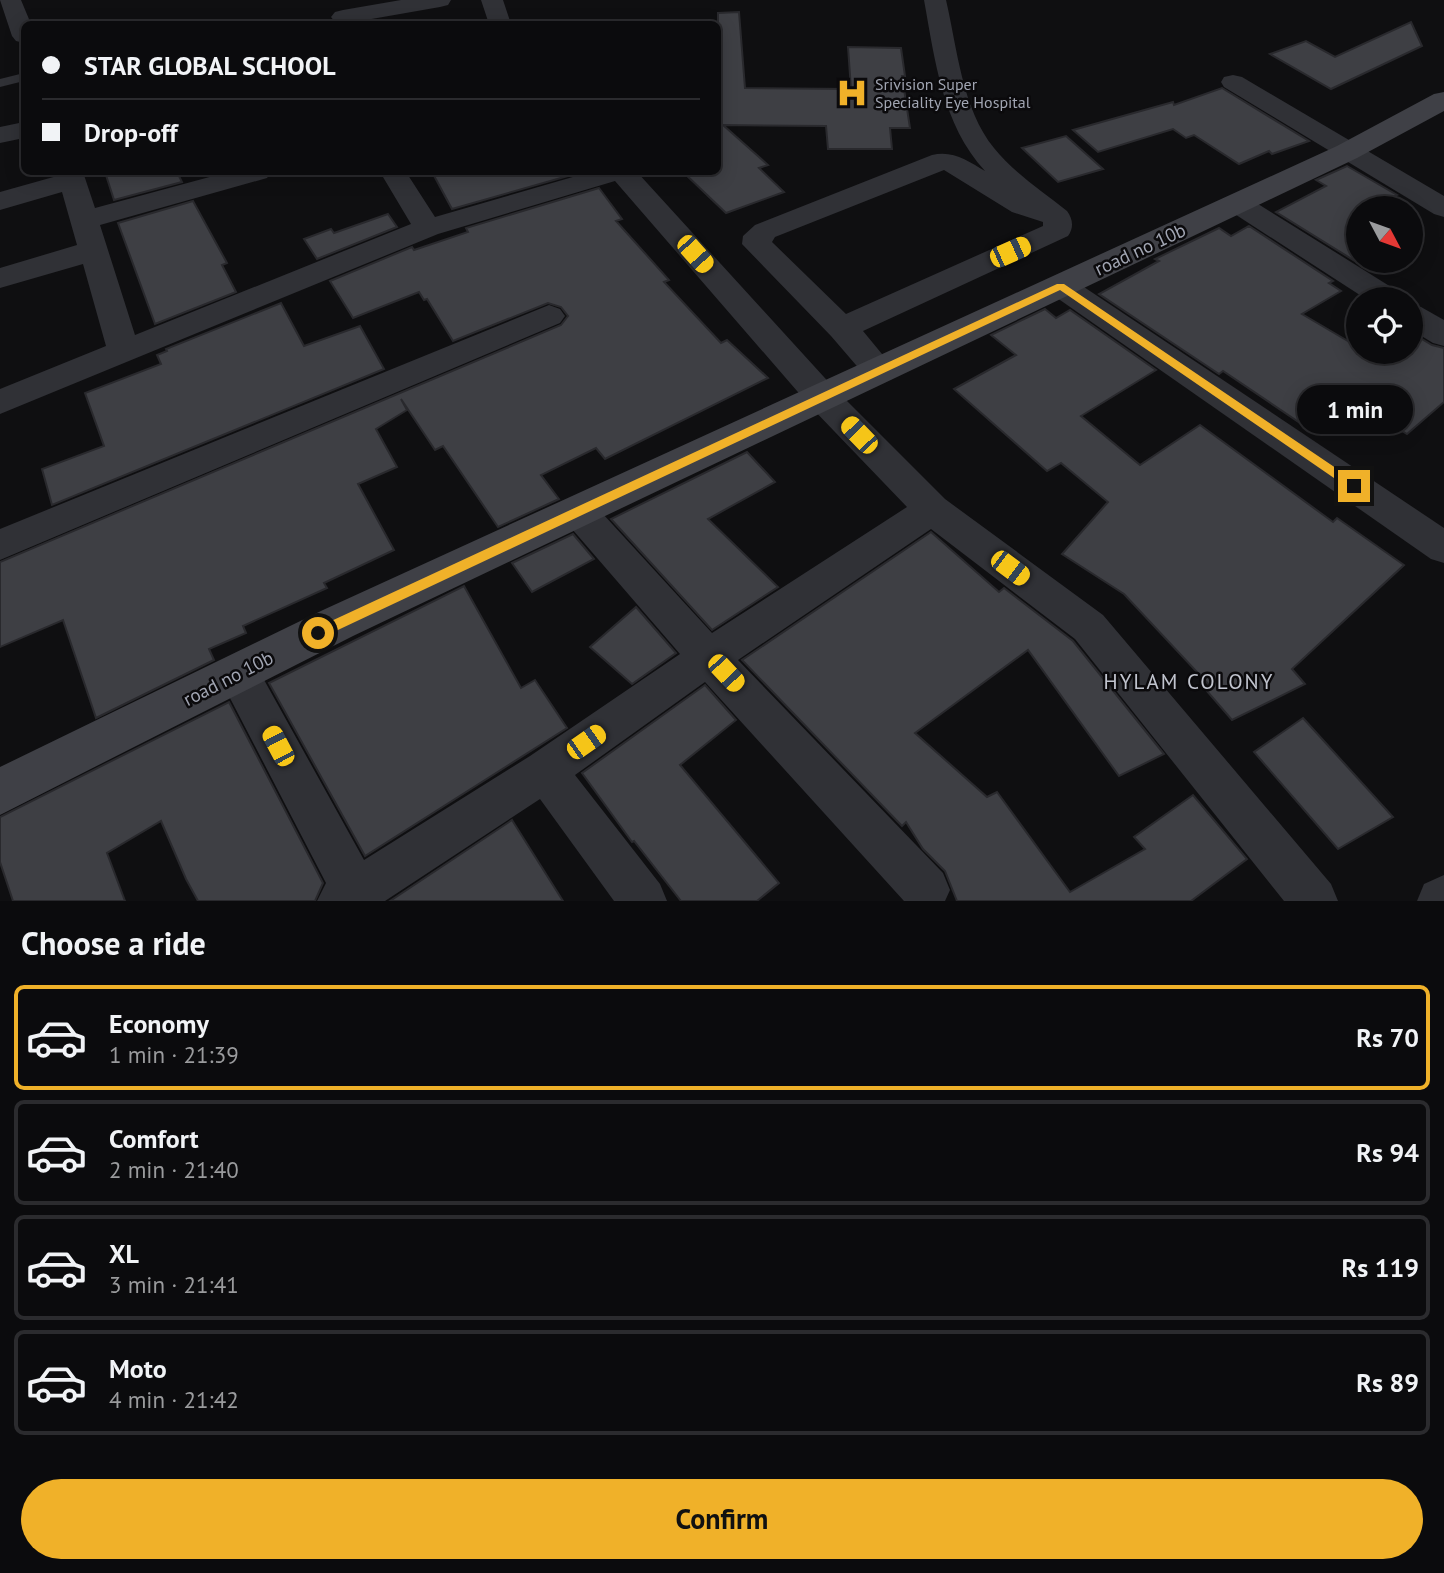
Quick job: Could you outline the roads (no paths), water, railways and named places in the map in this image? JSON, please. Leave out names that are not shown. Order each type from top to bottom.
[{"type":"street","points":[[10,0],[21,28]]},
{"type":"street","points":[[343,17],[440,0]]},
{"type":"street","points":[[492,0],[496,21]]},
{"type":"street","points":[[842,328],[1058,230],[1057,217],[992,161],[976,142],[955,87],[935,0]]},
{"type":"street","points":[[1233,82],[1444,208]]},
{"type":"street","name":"road no 10b","points":[[0,792],[338,623],[1347,152],[1444,100]]},
{"type":"street","points":[[0,135],[21,131]]},
{"type":"street","points":[[880,371],[842,328],[757,244],[758,236],[942,161],[953,163],[1022,206],[1057,217]]},
{"type":"street","points":[[85,220],[246,175]]},
{"type":"street","points":[[395,175],[428,228]]},
{"type":"street","points":[[0,402],[428,228],[610,175]]},
{"type":"street","points":[[623,175],[822,397],[932,509],[1089,627],[1314,901]]},
{"type":"street","points":[[0,201],[71,176],[124,352]]},
{"type":"street","points":[[1237,203],[1369,287]]},
{"type":"street","points":[[0,278],[94,250]]},
{"type":"street","points":[[1061,286],[1444,548]]},
{"type":"street","points":[[0,545],[549,316]]},
{"type":"street","points":[[1423,322],[1444,335]]},
{"type":"street","points":[[238,673],[353,898],[932,509]]},
{"type":"street","points":[[579,512],[647,591],[926,890]]},
{"type":"street","points":[[545,771],[643,901]]},
{"type":"lane","points":[[0,83],[21,78]]},
{"type":"place","name":"Srivision Super Speciality Eye Hospital","points":[[852,93]]},
{"type":"district","name":"HYLAM COLONY","points":[[1189,682]]}]
